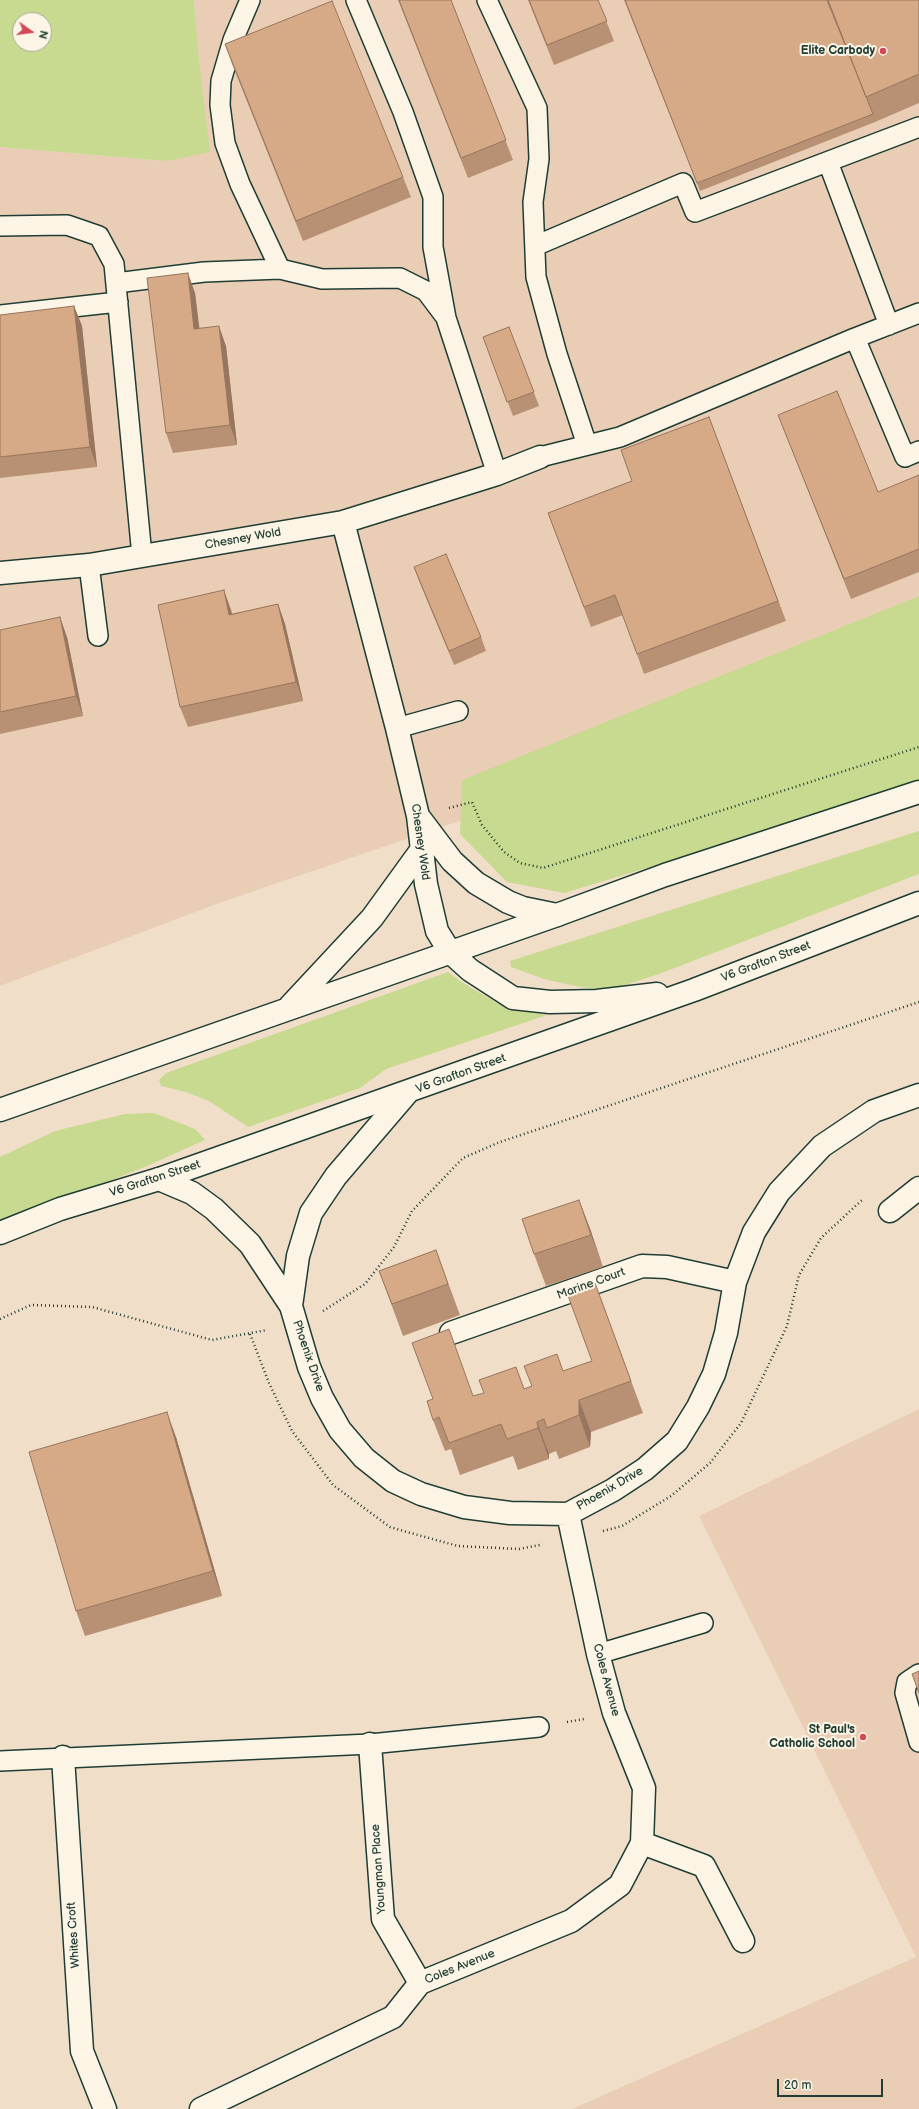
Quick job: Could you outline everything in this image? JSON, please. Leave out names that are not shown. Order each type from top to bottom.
[{"type":"street","name":"Chesney Wold","points":[[0,573],[89,565],[343,522],[498,474],[540,457]]},
{"type":"street","name":"Chesney Wold","points":[[343,522],[397,728],[418,816],[426,884],[437,931],[450,952],[470,970],[513,998],[550,1002],[597,1001],[694,990]]},
{"type":"street","points":[[0,1110],[557,915],[665,875],[919,792]]},
{"type":"street","points":[[418,816],[452,861],[476,883],[508,902],[523,908],[557,915]]},
{"type":"street","points":[[288,1008],[372,918],[422,849]]},
{"type":"street","name":"V6 Grafton Street","points":[[0,1233],[60,1209],[159,1179],[407,1093],[694,990],[919,903]]},
{"type":"street","points":[[294,1314],[298,1256],[311,1213],[336,1176],[407,1093]]},
{"type":"street","name":"Phoenix Drive","points":[[159,1179],[192,1193],[214,1209],[250,1244],[294,1314],[309,1367],[322,1398],[340,1430],[364,1458],[393,1481],[421,1494],[464,1506],[510,1513],[568,1514],[613,1490],[646,1469],[677,1441],[698,1407],[714,1374],[726,1333],[735,1282],[754,1232],[779,1192],[822,1146],[874,1111],[919,1094]]},
{"type":"street","points":[[890,1211],[919,1188]]},
{"type":"street","name":"Marine Court","points":[[452,1333],[642,1266],[667,1267],[735,1282]]},
{"type":"street","name":"Coles Avenue","points":[[201,2109],[392,2017],[420,1983],[571,1921],[620,1885],[642,1843],[644,1788],[614,1713],[598,1654],[575,1538],[568,1514]]},
{"type":"street","name":"Youngman Place","points":[[370,1744],[383,1919],[420,1983]]},
{"type":"street","name":"Whites Croft","points":[[63,1757],[82,2051],[105,2109]]},
{"type":"street","points":[[642,1843],[704,1866],[743,1941]]},
{"type":"lane","points":[[250,0],[233,40],[222,81],[220,105],[226,143],[240,184],[280,269]]},
{"type":"lane","points":[[356,0],[403,112],[432,197],[433,247],[446,318],[498,474]]},
{"type":"lane","points":[[487,0],[537,108],[539,159],[533,202],[536,277],[557,354],[587,445]]},
{"type":"lane","points":[[535,246],[683,182],[695,212],[919,127]]},
{"type":"lane","points":[[828,162],[889,325]]},
{"type":"lane","points":[[0,226],[67,225],[99,236],[114,264],[142,556]]},
{"type":"lane","points":[[116,283],[204,272],[280,269],[322,279],[400,278],[426,291],[446,318]]},
{"type":"lane","points":[[0,315],[118,302]]},
{"type":"lane","points":[[540,457],[620,437],[855,338],[919,313]]},
{"type":"lane","points":[[855,338],[905,457],[919,451]]},
{"type":"lane","points":[[89,565],[98,636]]},
{"type":"lane","points":[[397,728],[458,711]]},
{"type":"lane","points":[[598,1654],[703,1623]]},
{"type":"lane","points":[[919,1674],[908,1682],[905,1693],[919,1742]]},
{"type":"lane","points":[[0,1761],[370,1744],[539,1727]]},
{"type":"path","points":[[472,802],[482,824],[504,852],[520,863],[543,868],[919,747]]},
{"type":"path","points":[[0,1319],[31,1305],[92,1306],[212,1340],[250,1334],[294,1314],[331,1307],[365,1284],[394,1247],[412,1211],[463,1158],[500,1142],[919,1002]]},
{"type":"path","points":[[250,1334],[269,1383],[292,1431],[333,1485],[390,1527],[458,1546],[519,1549],[575,1538],[622,1526],[671,1496],[710,1463],[741,1423],[787,1326],[799,1275],[802,1269],[821,1238],[868,1195]]},
{"type":"path","points":[[539,1727],[614,1713]]},
{"type":"shaded area","points":[[194,0],[919,0],[919,636],[588,777],[219,903],[0,986],[0,147],[166,161],[199,62]]},
{"type":"shaded area","name":"St Paul's Catholic School","points":[[919,1409],[919,2109],[572,2109],[916,1957],[699,1516]]},
{"type":"green space","points":[[0,0],[194,0],[199,62],[210,152],[166,161],[0,147]]},
{"type":"green space","points":[[919,596],[919,783],[835,811],[564,893],[507,882],[460,834],[462,780]]},
{"type":"green space","points":[[919,831],[919,874],[659,974],[610,990],[580,987],[544,979],[511,967],[510,961]]},
{"type":"green space","points":[[448,972],[463,983],[497,1003],[519,1010],[547,1015],[386,1069],[360,1088],[248,1127],[209,1101],[186,1092],[161,1086],[159,1080],[166,1073]]},
{"type":"green space","points":[[154,1113],[195,1129],[205,1140],[147,1166],[0,1224],[0,1157],[55,1131],[125,1114]]},
{"type":"building","points":[[399,0],[451,0],[506,140],[461,158]]},
{"type":"building","points":[[529,0],[598,0],[607,21],[547,45]]},
{"type":"building","points":[[625,0],[827,0],[873,114],[697,183]]},
{"type":"building","name":"Elite Carbody","points":[[828,0],[919,0],[919,74],[866,97]]},
{"type":"building","points":[[332,1],[403,177],[296,221],[225,44]]},
{"type":"building","points":[[188,273],[194,329],[219,326],[230,425],[166,433],[147,278]]},
{"type":"building","points":[[74,306],[90,447],[0,457],[0,315]]},
{"type":"building","points":[[509,327],[534,392],[507,402],[483,337]]},
{"type":"building","points":[[837,391],[878,492],[919,475],[919,549],[844,579],[778,415]]},
{"type":"building","points":[[709,417],[778,601],[637,654],[615,595],[584,607],[548,513],[632,481],[621,450]]},
{"type":"building","points":[[446,554],[481,637],[449,651],[414,567]]},
{"type":"building","points":[[224,590],[229,615],[278,604],[296,682],[180,707],[158,605]]},
{"type":"building","points":[[60,617],[76,696],[0,712],[0,630]]},
{"type":"building","points":[[579,1200],[591,1235],[534,1254],[522,1219]]},
{"type":"building","points":[[436,1250],[448,1284],[392,1304],[379,1271]]},
{"type":"building","points":[[595,1283],[631,1381],[579,1400],[579,1415],[547,1428],[544,1419],[537,1422],[538,1428],[507,1439],[501,1424],[449,1443],[439,1417],[433,1420],[427,1401],[433,1399],[412,1343],[449,1329],[473,1396],[484,1393],[479,1380],[516,1367],[524,1389],[532,1386],[524,1366],[557,1354],[563,1371],[592,1361],[567,1293]]},
{"type":"building","points":[[167,1412],[213,1571],[76,1611],[29,1452]]},
{"type":"building","points":[[919,1671],[919,1693],[912,1674]]},
{"type":"place","name":"Elite Carbody","points":[[883,51]]},
{"type":"place","name":"St Paul's Catholic School","points":[[863,1737]]}]
